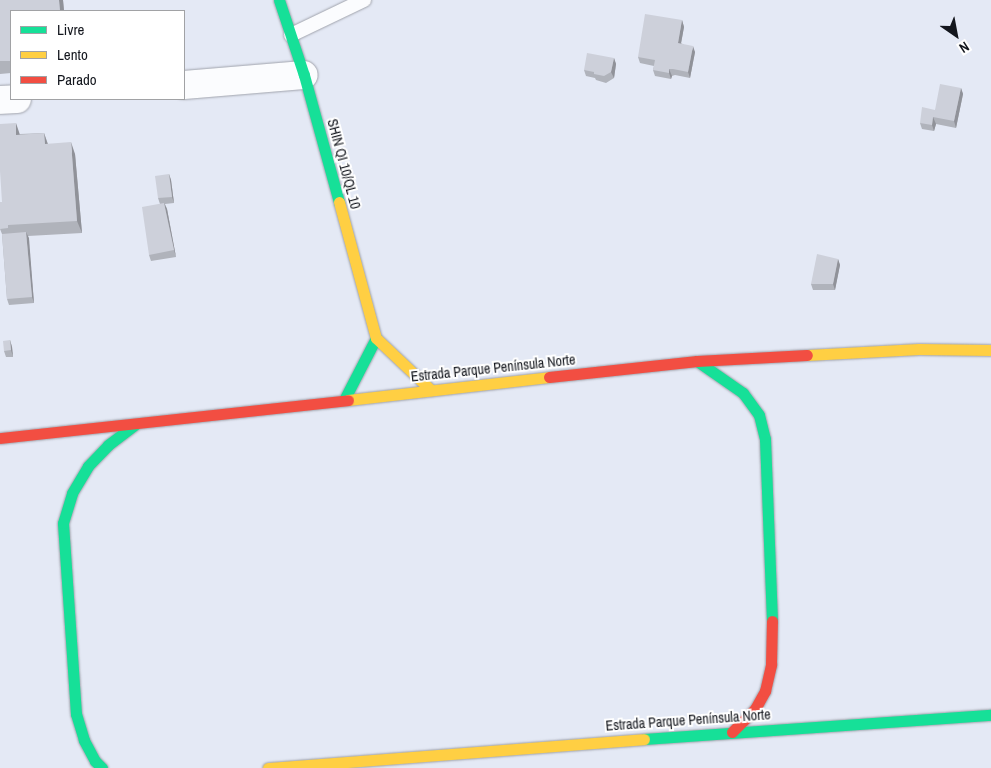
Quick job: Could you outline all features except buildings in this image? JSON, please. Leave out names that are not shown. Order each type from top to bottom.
[{"type":"main road","name":"SHIN QI 10/QL 10","points":[[279,0],[304,75],[376,338]]},
{"type":"main road","points":[[344,400],[376,338],[431,390]]},
{"type":"main road","name":"Estrada Parque Península Norte","points":[[0,438],[697,361],[919,349],[991,350]]},
{"type":"main road","points":[[697,361],[743,394],[759,415],[765,439],[773,642],[771,664],[765,691],[755,709],[732,732]]},
{"type":"main road","points":[[102,768],[95,761],[84,740],[76,714],[63,522],[72,493],[88,466],[108,445],[138,423]]},
{"type":"main road","name":"Estrada Parque Península Norte","points":[[268,768],[732,732],[991,715]]},
{"type":"street","points":[[185,85],[304,75]]},
{"type":"lane","points":[[290,35],[364,0]]},
{"type":"traffic: fast","points":[[279,0],[304,75],[339,202]]},
{"type":"traffic: fast","points":[[344,400],[376,338]]},
{"type":"traffic: fast","points":[[697,361],[743,393],[759,415],[765,439],[772,621]]},
{"type":"traffic: fast","points":[[102,768],[95,761],[84,740],[76,714],[63,523],[72,493],[88,466],[108,445],[136,424]]},
{"type":"traffic: fast","points":[[644,739],[991,715]]},
{"type":"traffic: slow","points":[[339,202],[376,338],[431,390]]},
{"type":"traffic: slow","points":[[807,355],[919,349],[991,350]]},
{"type":"traffic: slow","points":[[348,400],[549,377]]},
{"type":"traffic: slow","points":[[268,768],[644,739]]},
{"type":"traffic: jam","points":[[549,377],[697,361],[807,355]]},
{"type":"traffic: jam","points":[[0,438],[348,400]]},
{"type":"traffic: jam","points":[[732,732],[755,709],[765,691],[771,664],[772,621]]}]
